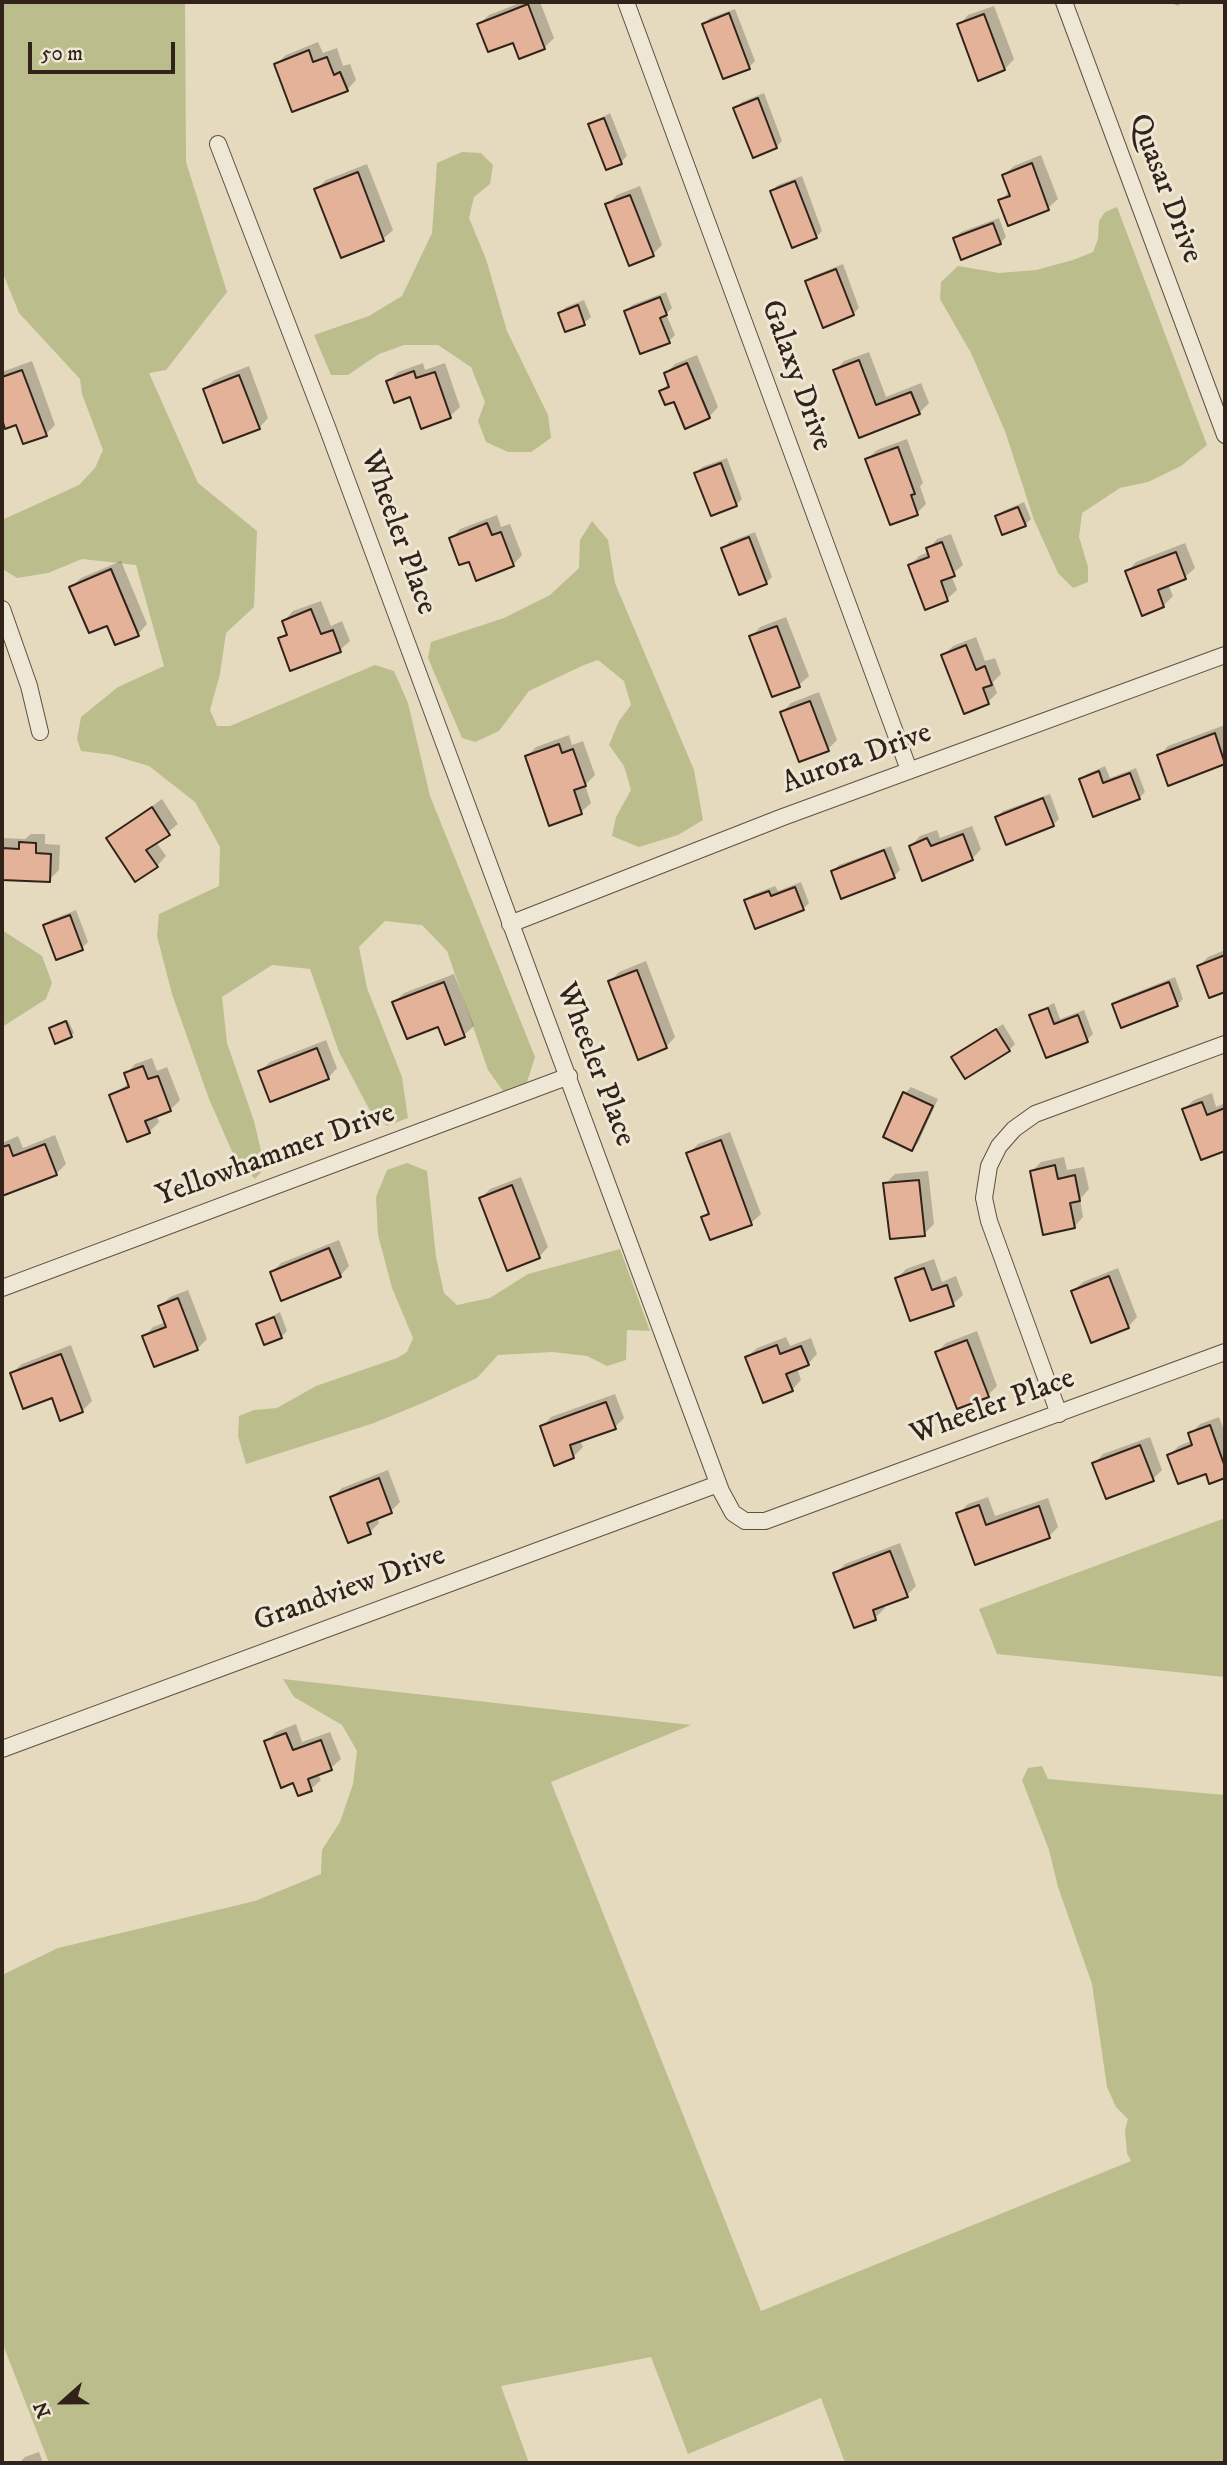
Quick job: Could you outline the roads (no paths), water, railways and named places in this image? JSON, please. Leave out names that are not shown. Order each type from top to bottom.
[{"type":"street","name":"Galaxy Drive","points":[[626,2],[909,771]]},
{"type":"street","name":"Quasar Drive","points":[[1064,2],[1225,435]]},
{"type":"street","name":"Wheeler Place","points":[[218,144],[327,427],[718,1484],[733,1513],[745,1521],[765,1521],[1225,1352]]},
{"type":"street","points":[[2,609],[29,687],[40,732]]},
{"type":"street","name":"Aurora Drive","points":[[510,924],[909,771],[1225,655]]},
{"type":"street","points":[[1059,1414],[989,1222],[984,1198],[989,1166],[999,1146],[1014,1129],[1035,1114],[1225,1044]]},
{"type":"street","name":"Yellowhammer Drive","points":[[2,1288],[569,1076]]},
{"type":"street","name":"Grandview Drive","points":[[2,1749],[718,1484]]}]
